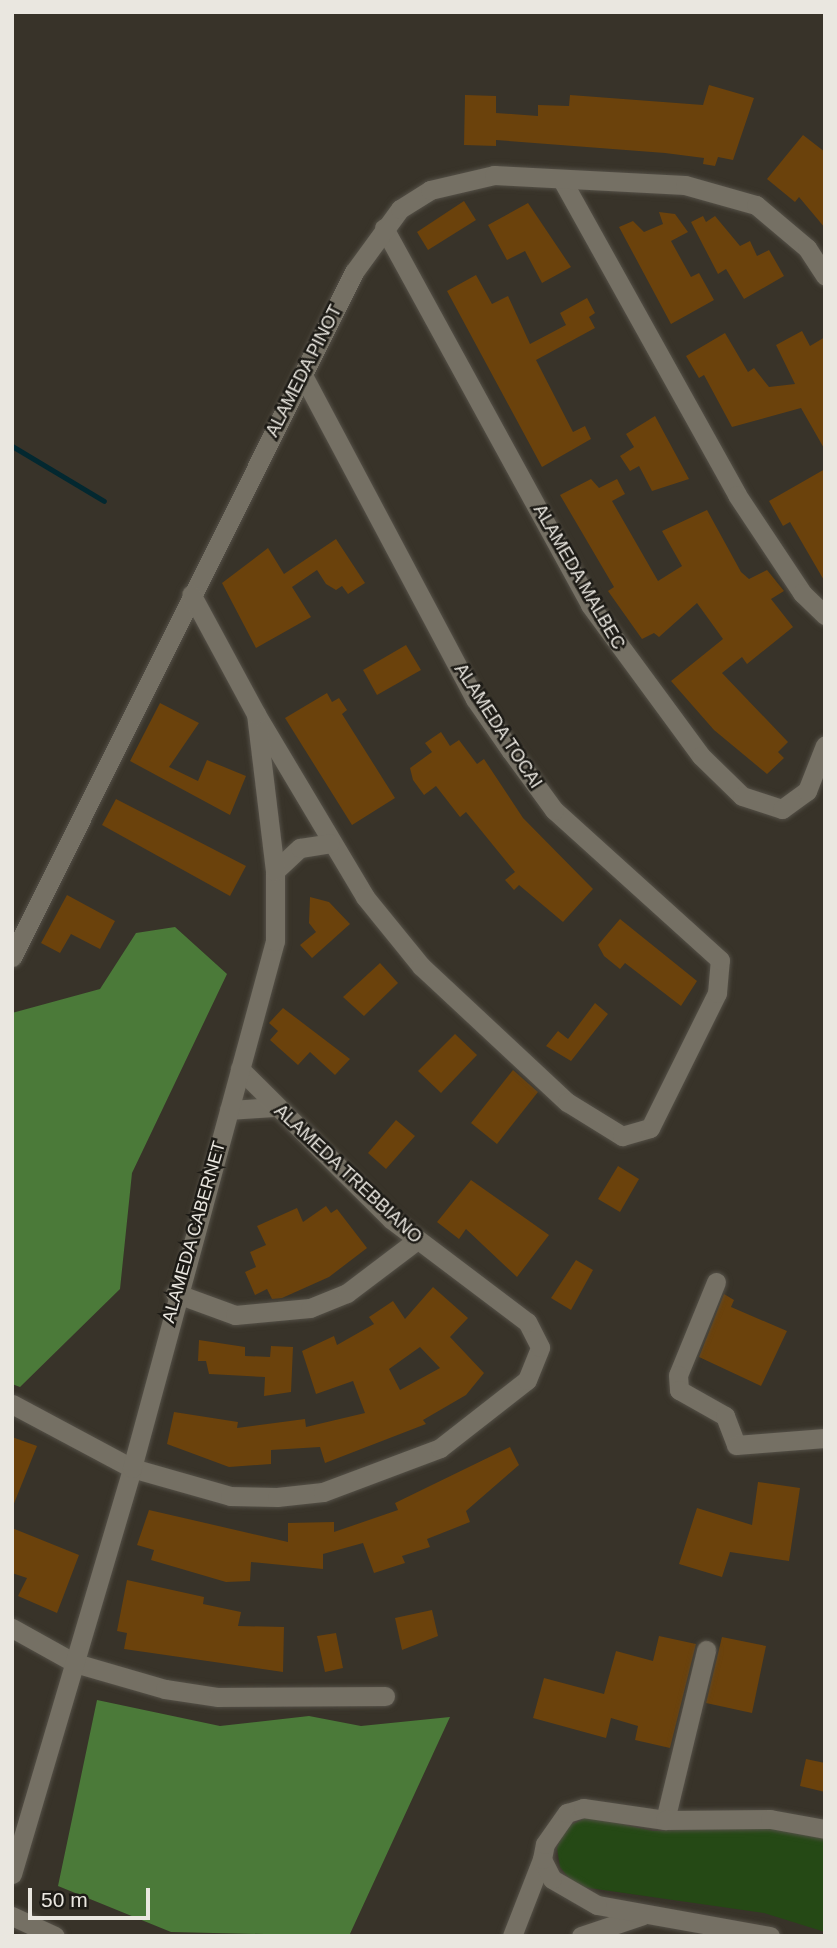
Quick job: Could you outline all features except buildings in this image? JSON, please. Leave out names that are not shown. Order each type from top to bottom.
[{"type":"street","name":"ALAMEDA PINOT","points":[[12,957],[354,272],[384,228],[416,198],[450,184],[494,175],[685,185],[757,205],[807,248],[825,276]]},
{"type":"street","points":[[562,180],[585,215],[737,495],[802,593],[825,615]]},
{"type":"street","points":[[585,215],[612,186],[642,183]]},
{"type":"street","name":"ALAMEDA MALBEC","points":[[384,228],[590,605],[701,756],[742,796],[782,809],[807,791],[825,745]]},
{"type":"street","name":"ALAMEDA TOCAI","points":[[303,375],[475,699],[554,810],[720,960],[717,993],[664,1111],[650,1128],[622,1136],[567,1102],[421,965],[330,843]]},
{"type":"street","name":"ALAMEDA CABERNET","points":[[12,1874],[132,1468],[175,1293],[275,941],[275,871],[257,715],[191,594]]},
{"type":"street","points":[[257,715],[330,843],[300,848],[275,871]]},
{"type":"street","name":"ALAMEDA TREBBIANO","points":[[12,1404],[132,1468],[230,1496],[323,1492],[440,1448],[494,1411],[527,1380],[538,1361],[537,1334],[417,1240],[276,1107],[240,1069]]},
{"type":"street","points":[[229,1110],[276,1107]]},
{"type":"street","points":[[175,1293],[235,1315],[310,1308],[347,1293],[417,1240]]},
{"type":"street","points":[[716,1282],[677,1382],[725,1416],[736,1445],[825,1438]]},
{"type":"street","points":[[12,1628],[75,1664],[218,1697],[385,1696]]},
{"type":"street","points":[[665,1820],[706,1650]]},
{"type":"street","points":[[512,1936],[554,1827],[583,1808],[665,1820],[770,1819],[825,1829]]},
{"type":"street","points":[[542,1859],[567,1892],[597,1905],[770,1936]]},
{"type":"street","points":[[581,1936],[649,1913]]},
{"type":"street","points":[[12,1916],[55,1936]]},
{"type":"green space","points":[[175,927],[227,974],[132,1173],[120,1289],[20,1387],[12,1384],[12,1013],[100,989],[136,933]]},
{"type":"green space","points":[[97,1700],[220,1726],[309,1716],[361,1726],[450,1717],[349,1936],[171,1932],[58,1886]]},
{"type":"green space","points":[[588,1817],[653,1831],[767,1826],[825,1836],[825,1932],[764,1913],[575,1886],[560,1867],[557,1848],[566,1827]]},
{"type":"waterway","points":[[12,446],[104,501]]}]
